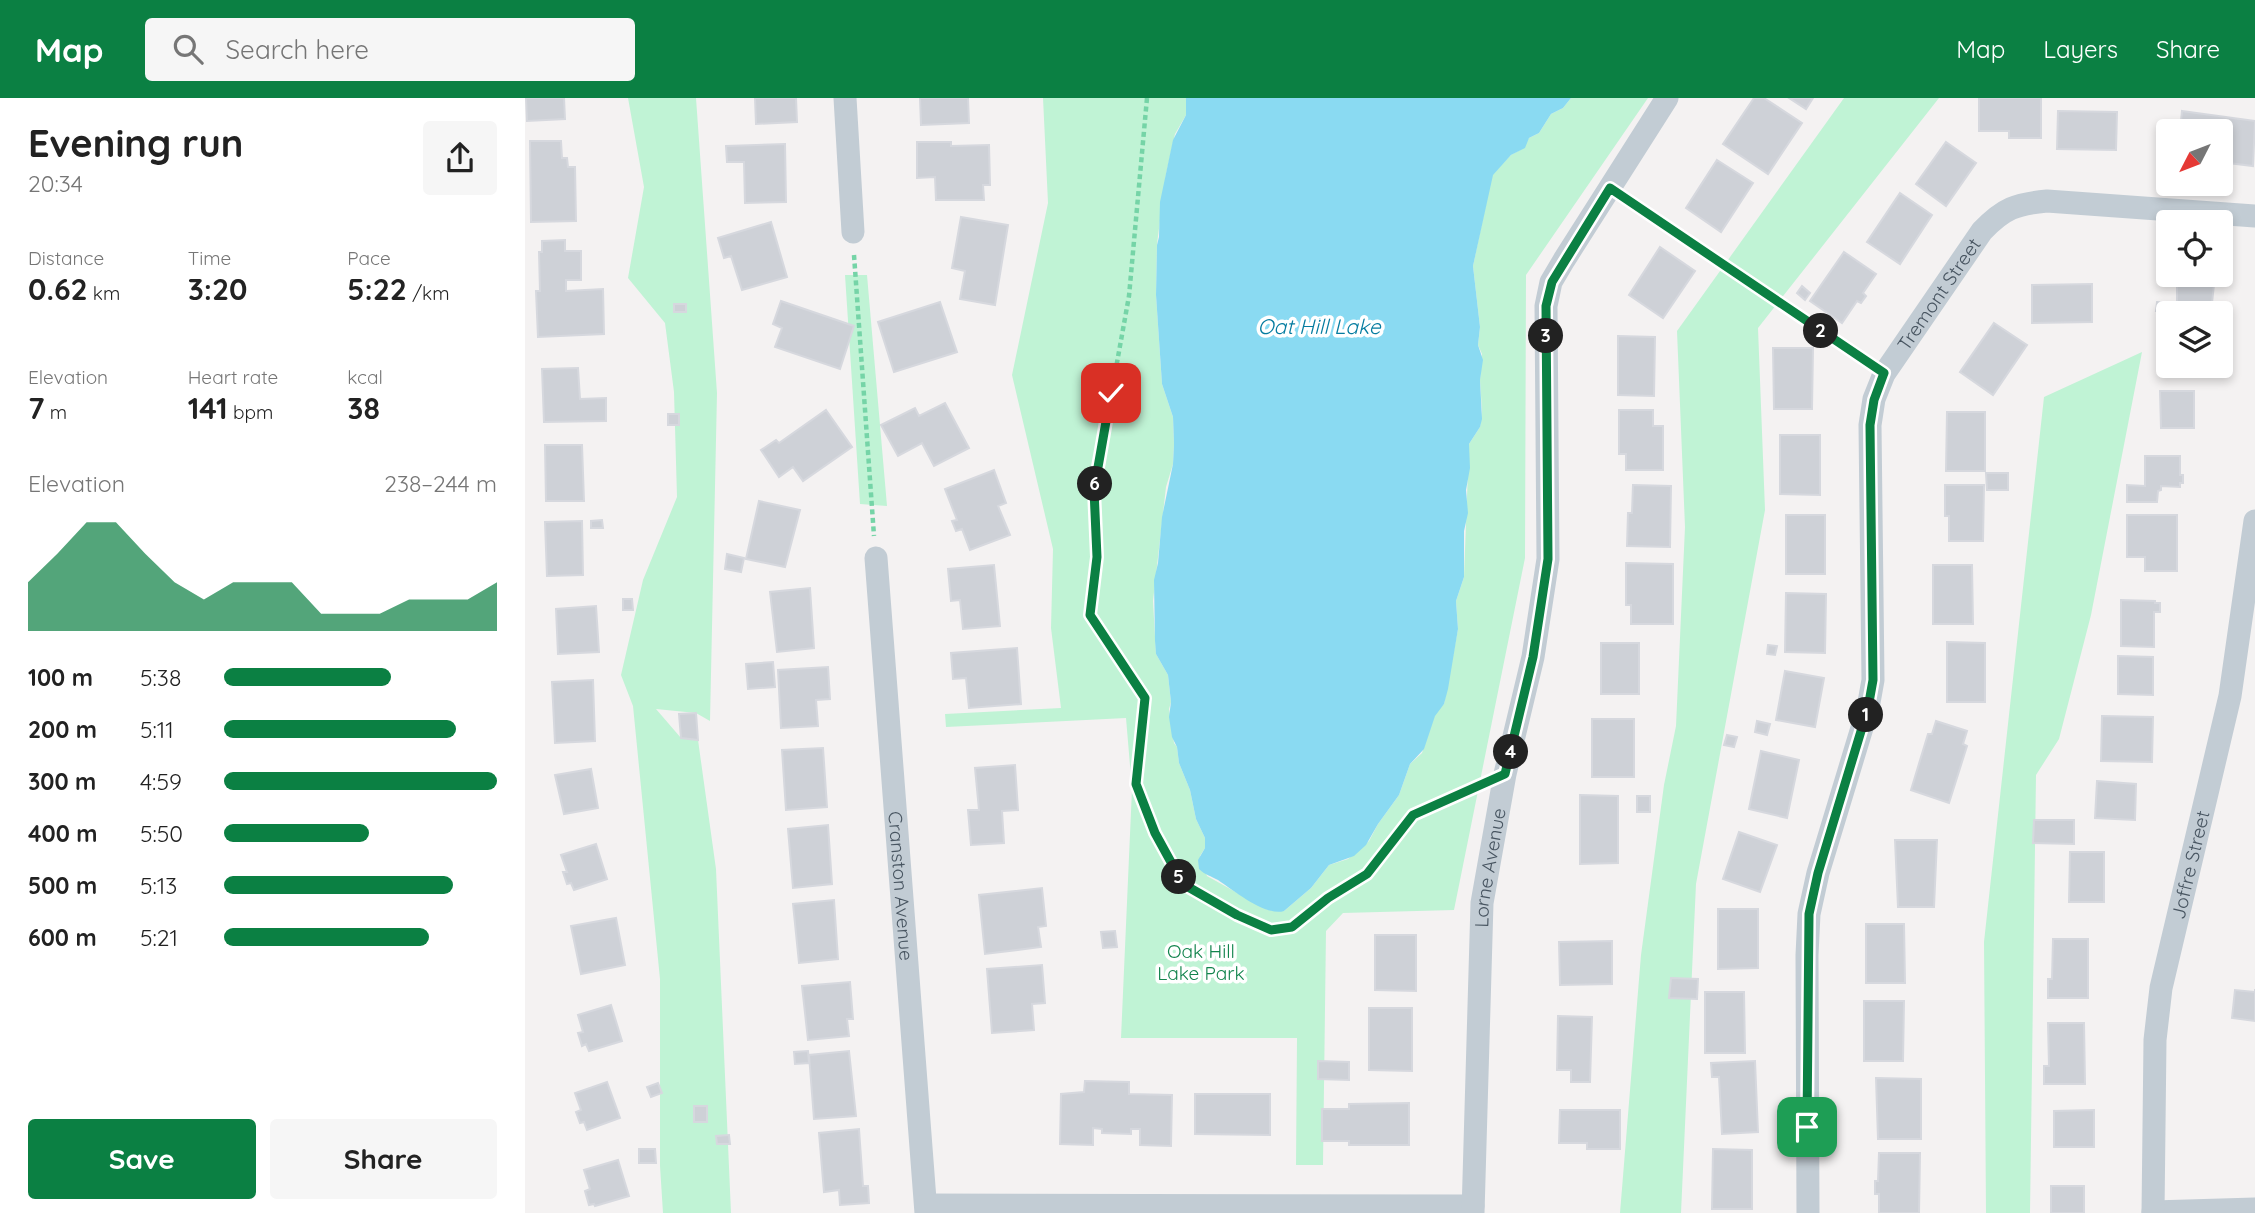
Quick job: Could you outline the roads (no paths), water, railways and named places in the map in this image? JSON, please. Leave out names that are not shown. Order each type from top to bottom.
[{"type":"street","points":[[845,98],[853,232]]},
{"type":"street","name":"Lorne Avenue","points":[[1473,1209],[1480,926],[1505,774],[1533,657],[1548,559],[1546,306],[1552,282],[1667,98]]},
{"type":"street","name":"Tremont Street","points":[[1808,1213],[1809,914],[1818,873],[1868,708],[1873,680],[1870,425],[1874,400],[1884,373],[1982,230],[2000,212],[2027,203],[2047,201],[2255,216]]},
{"type":"street","name":"Joffre Street","points":[[2153,1212],[2155,1040],[2161,988],[2230,696],[2255,521]]},
{"type":"street","name":"Cranston Avenue","points":[[876,558],[926,1209]]},
{"type":"street","points":[[926,1209],[1473,1209]]},
{"type":"street","points":[[2153,1212],[2255,1209]]},
{"type":"water","name":"Oat Hill Lake","points":[[1186,98],[1571,98],[1563,108],[1551,114],[1539,133],[1529,138],[1525,148],[1511,155],[1493,175],[1473,266],[1480,327],[1478,345],[1483,360],[1480,380],[1482,419],[1469,444],[1464,577],[1456,601],[1458,629],[1444,704],[1435,716],[1424,749],[1410,764],[1399,795],[1366,845],[1354,856],[1329,865],[1311,888],[1284,911],[1277,912],[1259,906],[1199,869],[1198,860],[1205,848],[1205,838],[1196,819],[1190,790],[1172,737],[1168,675],[1156,654],[1154,580],[1174,444],[1173,417],[1162,384],[1156,295],[1157,245],[1160,202],[1173,140],[1186,115]]},
{"type":"park label","name":"Oak Hill Lake Park","points":[[1201,962]]}]
